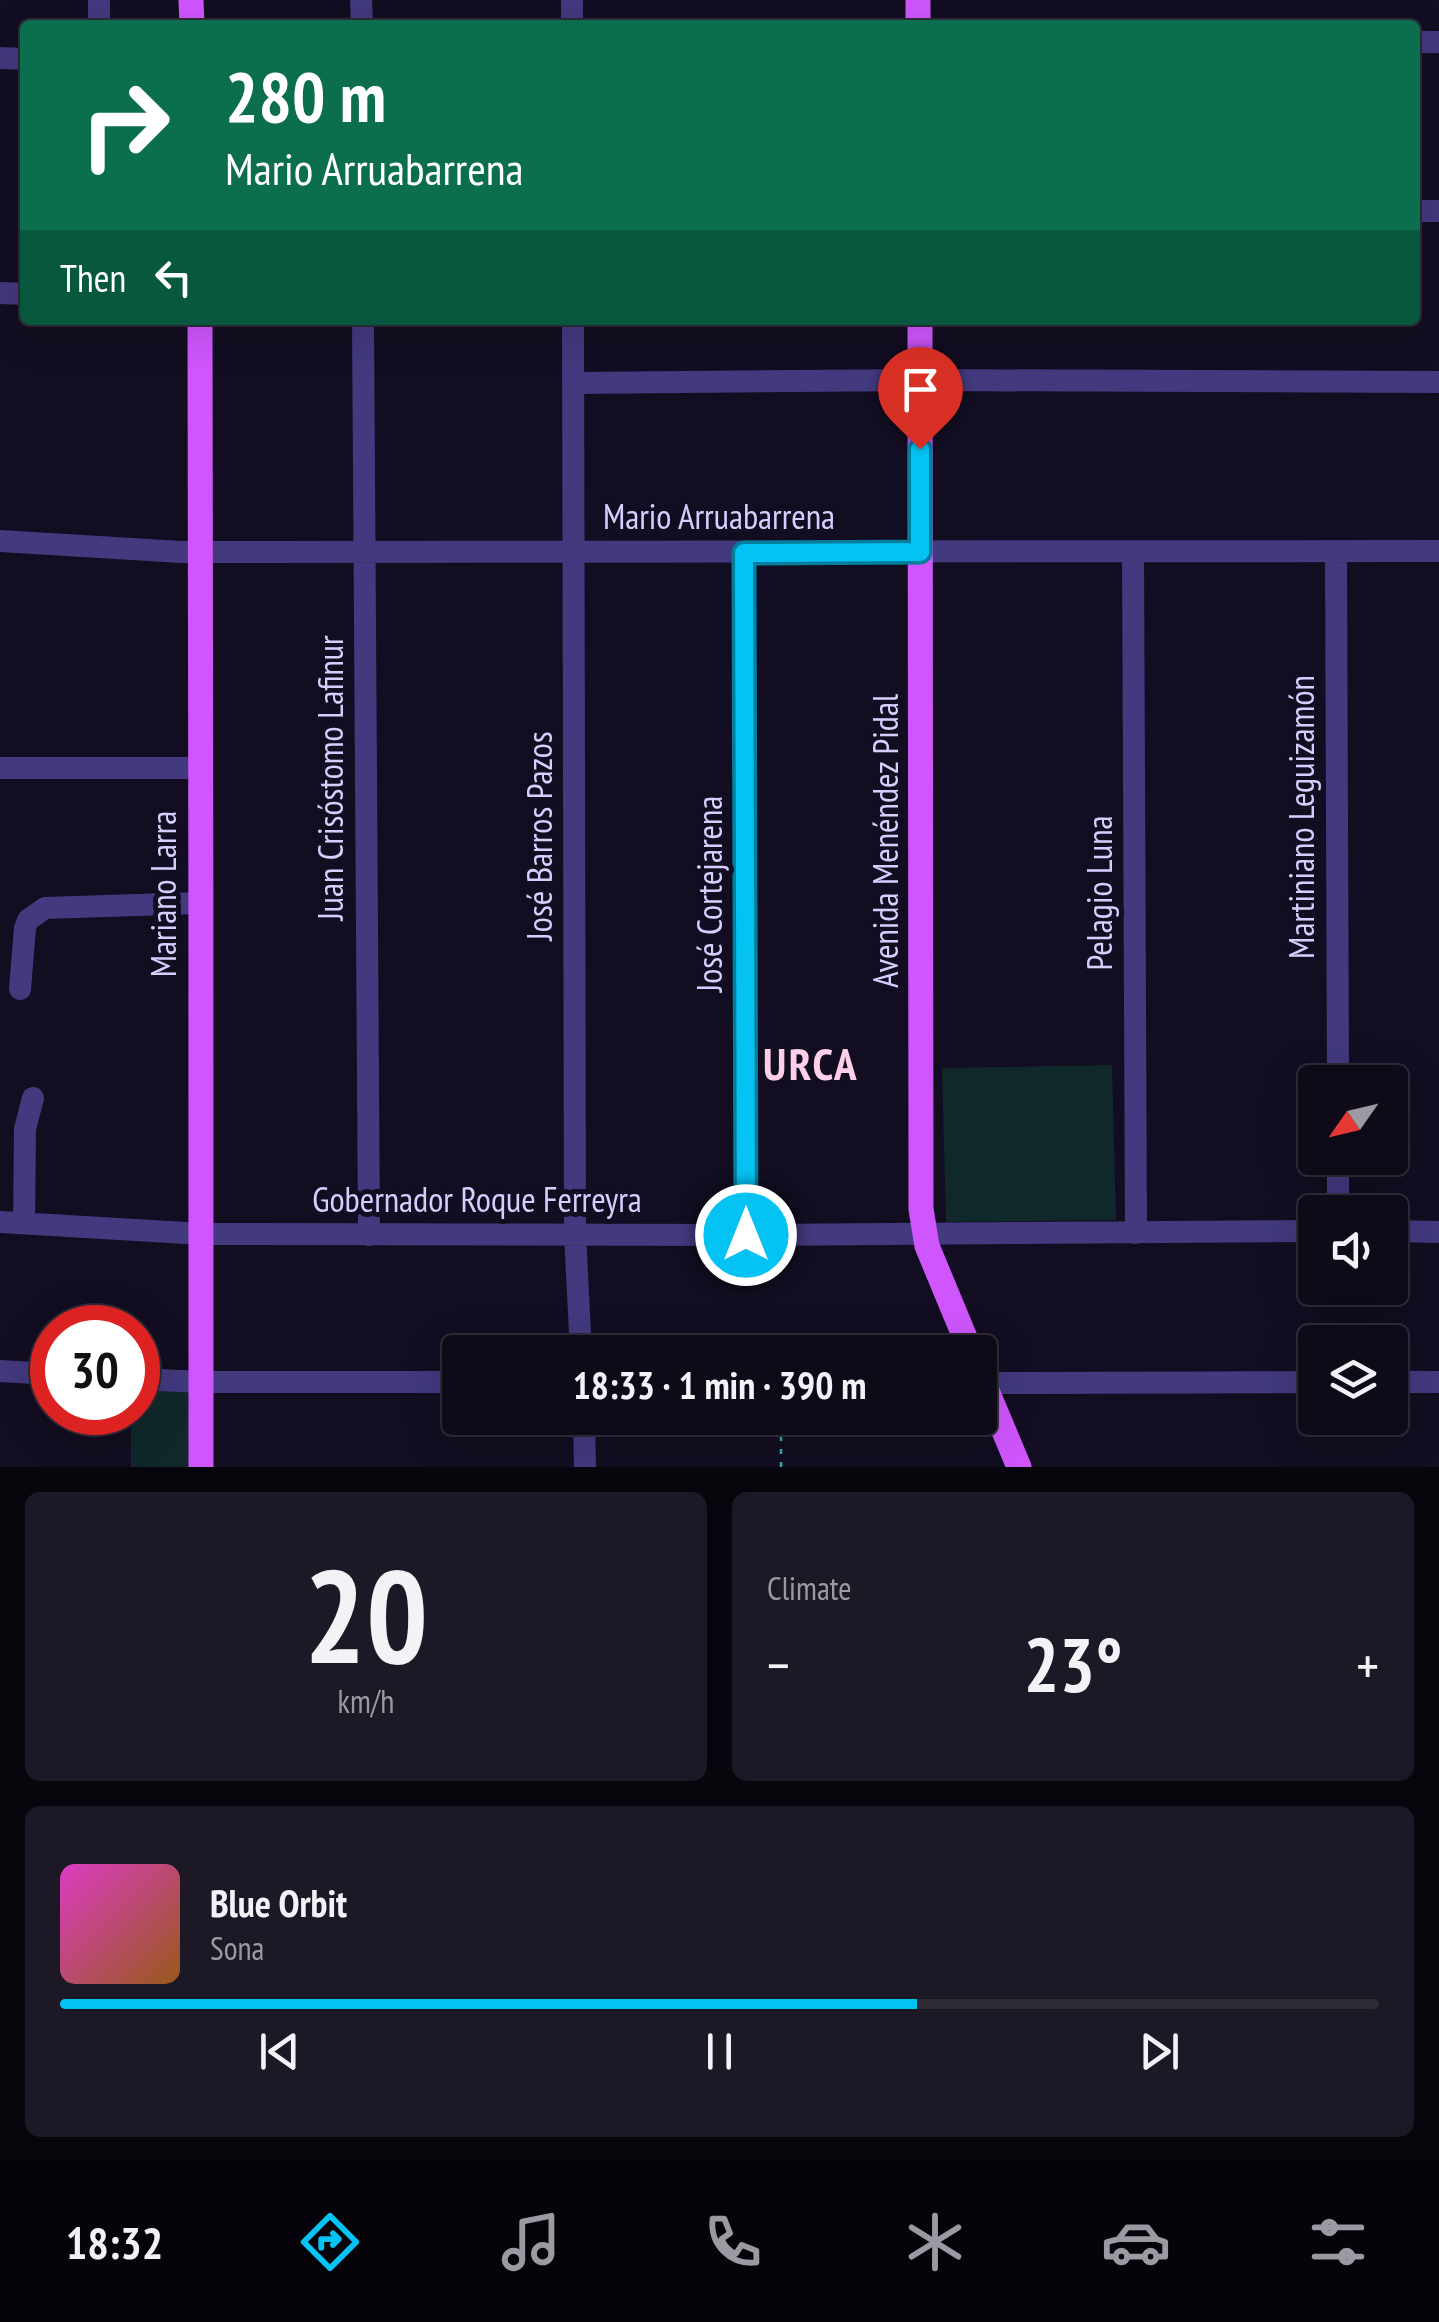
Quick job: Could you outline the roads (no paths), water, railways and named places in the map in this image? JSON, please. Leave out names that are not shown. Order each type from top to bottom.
[{"type":"main road","name":"Mariano Larra","points":[[200,325],[198,768],[204,1234],[200,1467]]},
{"type":"main road","name":"Avenida Menéndez Pidal","points":[[920,325],[923,1232],[964,1335]]},
{"type":"main road","points":[[997,1417],[1019,1467]]},
{"type":"street","name":"Juan Crisóstomo Lafinur","points":[[364,325],[369,1235]]},
{"type":"street","name":"José Barros Pazos","points":[[573,325],[575,1235],[581,1335]]},
{"type":"street","points":[[573,383],[1439,382]]},
{"type":"street","name":"Mario Arruabarrena","points":[[0,541],[200,552],[1439,552]]},
{"type":"street","name":"Pelagio Luna","points":[[1133,552],[1136,1233]]},
{"type":"street","name":"Martiniano Leguizamón","points":[[1336,552],[1338,1065]]},
{"type":"street","name":"José Cortejarena","points":[[744,553],[746,1235]]},
{"type":"street","points":[[0,768],[198,768]]},
{"type":"street","points":[[20,989],[25,928],[28,920],[45,908],[199,903]]},
{"type":"street","points":[[12,1223],[33,1098]]},
{"type":"street","name":"Gobernador Roque Ferreyra","points":[[12,1223],[204,1234],[1298,1231]]},
{"type":"street","points":[[1408,1232],[1439,1232]]},
{"type":"street","points":[[0,1372],[30,1373]]},
{"type":"street","points":[[160,1380],[442,1382]]},
{"type":"street","points":[[997,1380],[1298,1382]]},
{"type":"street","points":[[1408,1382],[1439,1382]]},
{"type":"street","points":[[584,1435],[585,1467]]},
{"type":"district","name":"URCA","points":[[811,1064]]}]
